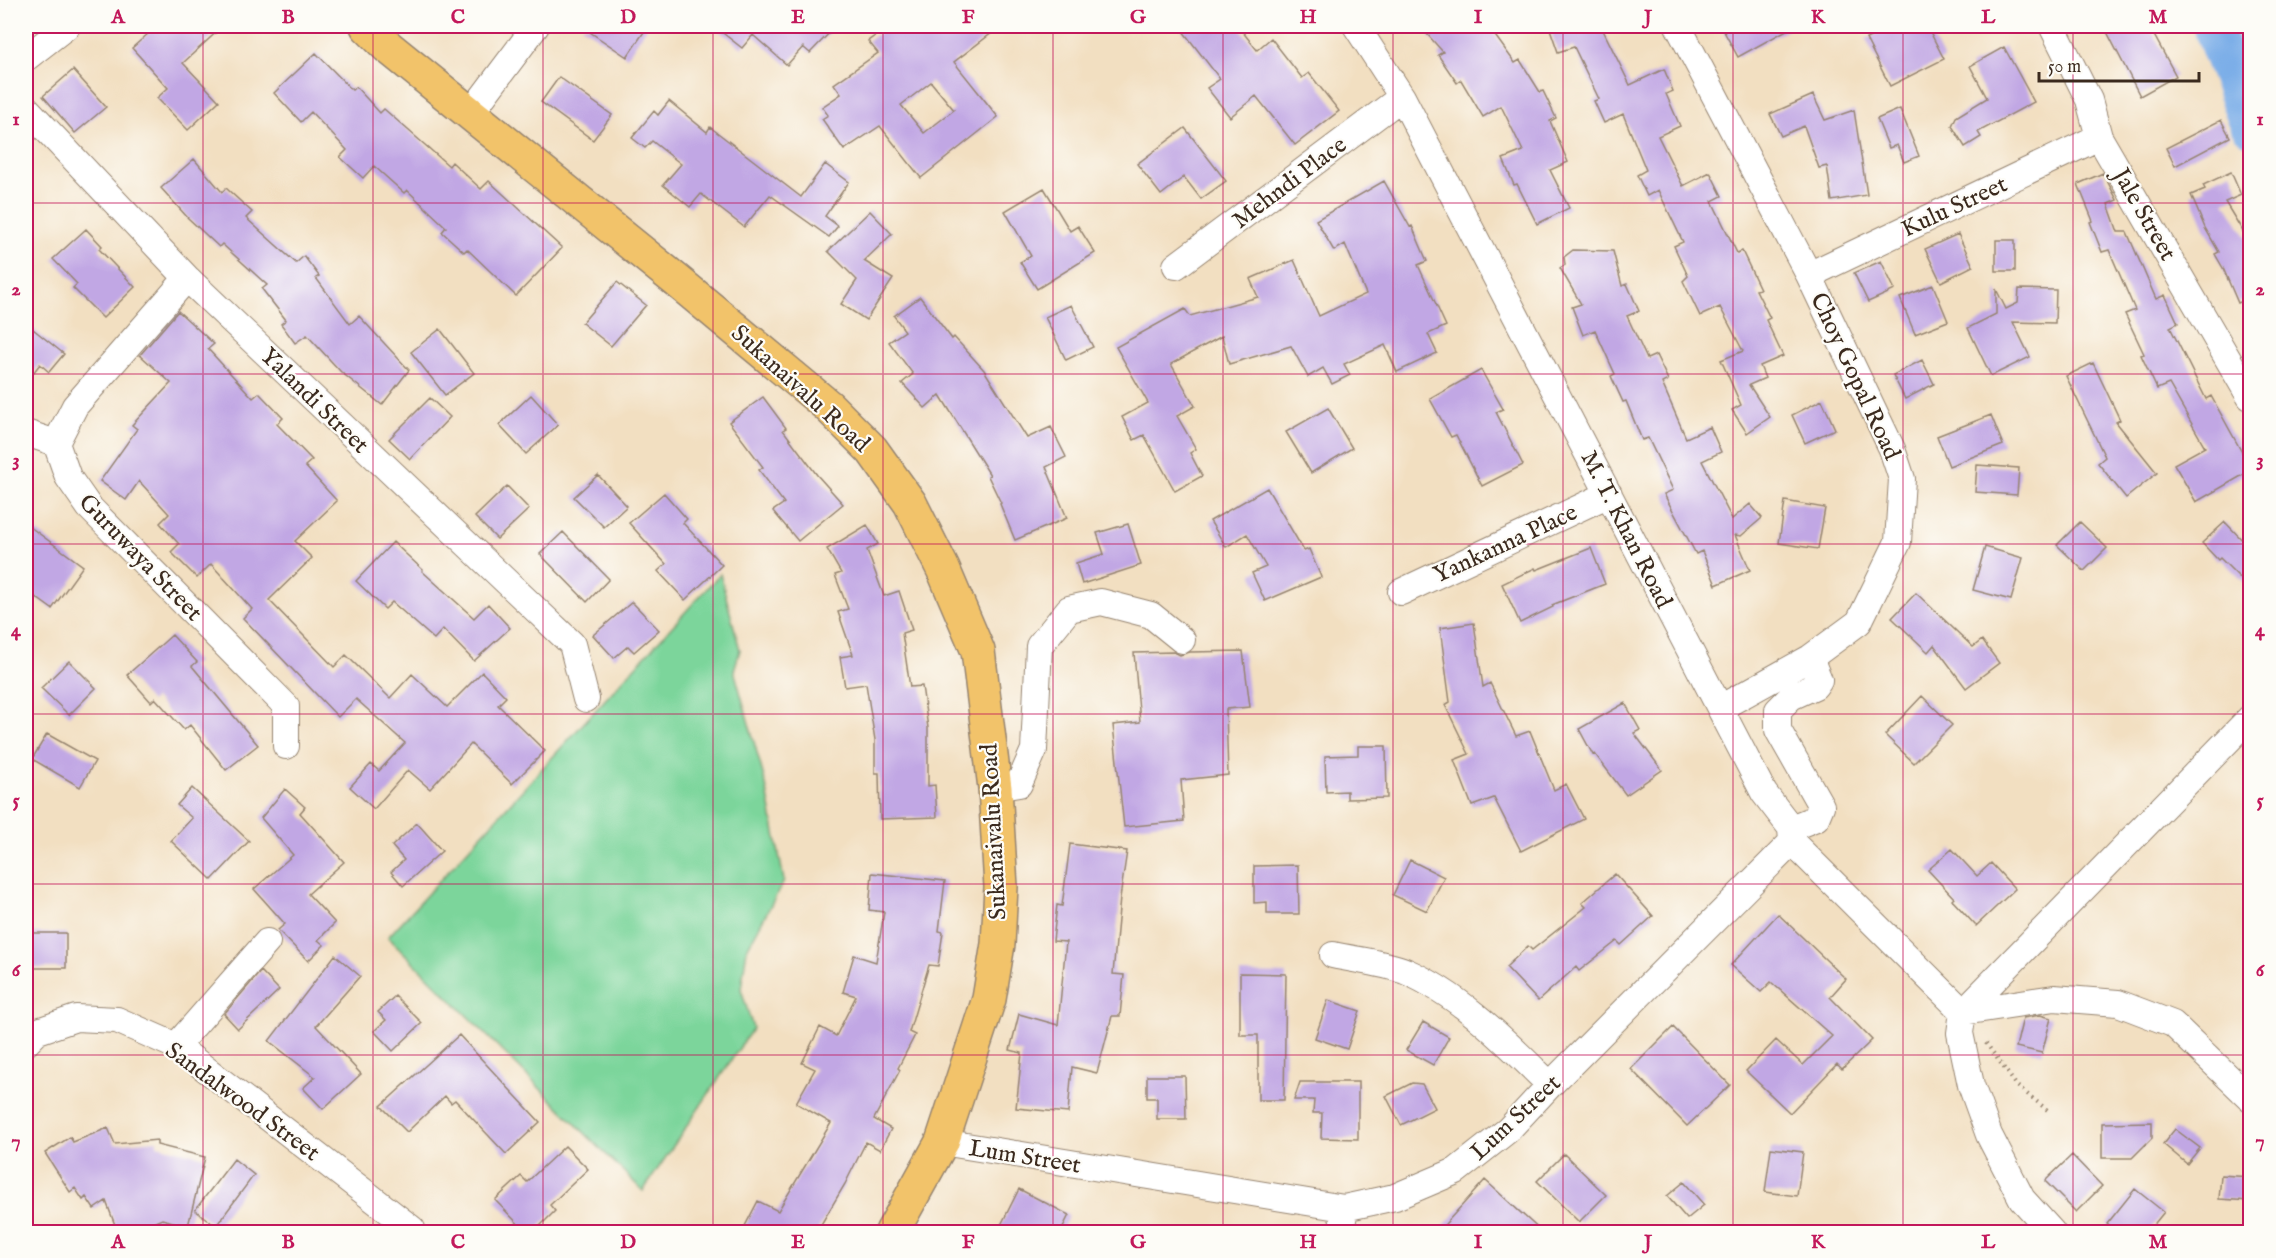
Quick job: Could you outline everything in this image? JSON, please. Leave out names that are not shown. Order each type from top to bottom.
[{"type":"main road","name":"Sukanaivalu Road","points":[[367,26],[388,47],[819,399],[872,450],[909,503],[943,569],[978,651],[995,788],[1001,887],[998,944],[989,999],[942,1142],[891,1233]]},
{"type":"street","points":[[26,58],[67,26]]},
{"type":"street","points":[[470,114],[536,26]]},
{"type":"street","name":"Choy Gopal Road","points":[[1678,26],[1809,275],[1892,449],[1902,478],[1898,542],[1886,571],[1858,622],[1810,658],[1720,708]]},
{"type":"street","name":"Jale Street","points":[[2052,26],[2089,100],[2100,137],[2250,397]]},
{"type":"street","name":"M. T. Khan Road","points":[[1362,27],[1402,97],[1764,793],[1791,835],[1954,1003]]},
{"type":"street","name":"Mehndi Place","points":[[1176,266],[1402,97]]},
{"type":"street","name":"Yalandi Street","points":[[26,108],[187,278],[572,644],[586,699]]},
{"type":"street","name":"Kulu Street","points":[[1809,275],[2100,137]]},
{"type":"street","points":[[26,433],[56,443],[75,406],[187,278]]},
{"type":"street","name":"Guruwaya Street","points":[[56,443],[68,477],[89,507],[286,706],[286,746]]},
{"type":"street","name":"Yankanna Place","points":[[1401,592],[1609,494]]},
{"type":"street","points":[[995,788],[1019,784],[1034,750],[1039,646],[1070,609],[1101,602],[1151,615],[1182,640]]},
{"type":"street","name":"Lum Street","points":[[942,1142],[1343,1220],[1456,1171],[1508,1130],[1791,835],[1816,818],[1821,806],[1778,730],[1778,710],[1791,697],[1815,686],[1819,680],[1810,658]]},
{"type":"street","points":[[1954,1003],[2250,718]]},
{"type":"street","points":[[176,1046],[267,942]]},
{"type":"street","points":[[1333,956],[1404,971],[1447,994],[1505,1041],[1550,1085]]},
{"type":"street","points":[[1954,1003],[2054,998],[2118,1003],[2173,1024],[2250,1098]]},
{"type":"street","points":[[1954,1003],[1971,1085],[1989,1135],[2022,1199],[2052,1233]]},
{"type":"street","name":"Sandalwood Street","points":[[26,1043],[38,1031],[76,1018],[117,1020],[176,1046],[412,1229]]},
{"type":"path","points":[[1954,1003],[2018,1086],[2050,1112]]},
{"type":"green space","points":[[720,574],[740,650],[734,670],[766,785],[784,881],[747,949],[741,989],[753,1028],[643,1191],[388,937]]},
{"type":"building","points":[[157,26],[223,26],[183,63],[219,101],[188,130],[157,98],[168,88],[132,48]]},
{"type":"building","points":[[581,26],[648,26],[627,57]]},
{"type":"building","points":[[714,26],[836,26],[810,53],[803,47],[787,65],[753,35],[742,48]]},
{"type":"building","points":[[889,26],[1001,26],[954,62],[998,117],[921,178],[880,126],[844,150],[822,119],[828,115],[822,107],[841,94],[834,84],[878,53],[868,41]],"holes":[[[931,82],[954,110],[924,133],[901,105]]]},
{"type":"building","points":[[1179,26],[1238,26],[1257,50],[1271,38],[1302,78],[1309,73],[1339,111],[1295,145],[1256,96],[1230,117],[1207,88],[1220,79]]},
{"type":"building","points":[[1420,26],[1488,26],[1515,63],[1520,60],[1540,92],[1543,91],[1556,118],[1550,121],[1568,162],[1550,170],[1569,208],[1537,224],[1517,184],[1514,185],[1503,159],[1523,151],[1501,106],[1483,117],[1461,80],[1457,83],[1438,55],[1443,52]]},
{"type":"building","points":[[1549,26],[1601,26],[1630,85],[1664,69],[1673,91],[1666,94],[1680,126],[1658,136],[1683,186],[1710,172],[1722,196],[1712,201],[1737,253],[1742,251],[1760,289],[1756,290],[1770,318],[1766,320],[1783,356],[1760,366],[1765,378],[1749,385],[1770,417],[1747,433],[1732,410],[1741,405],[1721,360],[1743,351],[1720,307],[1700,316],[1683,281],[1688,276],[1674,246],[1683,242],[1658,190],[1647,196],[1637,175],[1646,170],[1623,114],[1604,123],[1594,101],[1599,99],[1574,47],[1558,52]]},
{"type":"building","points":[[1721,26],[1794,26],[1738,57]]},
{"type":"building","points":[[1894,26],[1927,26],[1944,59],[1890,86],[1866,39]]},
{"type":"building","points":[[2104,26],[2149,26],[2176,76],[2140,96]]},
{"type":"building","points":[[2004,47],[2034,102],[1978,132],[1981,137],[1965,147],[1952,126],[1956,117],[1987,98],[1970,66]]},
{"type":"building","points":[[316,53],[352,90],[356,87],[380,113],[384,109],[449,166],[452,162],[481,189],[489,181],[562,248],[516,296],[467,249],[464,252],[442,232],[446,227],[407,190],[404,193],[374,166],[363,178],[340,157],[347,150],[311,112],[301,122],[274,93]]},
{"type":"building","points":[[73,70],[106,107],[75,133],[43,96]]},
{"type":"building","points":[[559,77],[612,115],[593,140],[541,102]]},
{"type":"building","points":[[1813,95],[1825,120],[1854,110],[1867,195],[1832,201],[1827,166],[1819,168],[1804,126],[1781,136],[1770,114]]},
{"type":"building","points":[[669,101],[707,132],[710,127],[801,197],[825,164],[849,182],[825,216],[838,226],[829,237],[770,195],[744,227],[701,194],[690,207],[663,185],[681,164],[652,141],[645,148],[632,138],[654,111],[658,115]]},
{"type":"building","points":[[1900,109],[1919,156],[1904,162],[1897,145],[1889,148],[1877,119]]},
{"type":"building","points":[[2221,120],[2230,137],[2175,166],[2166,148]]},
{"type":"building","points":[[1185,128],[1226,181],[1201,199],[1184,177],[1161,195],[1137,164]]},
{"type":"building","points":[[194,159],[222,192],[226,188],[252,212],[246,218],[296,263],[304,256],[319,276],[316,278],[350,324],[359,316],[409,370],[382,405],[341,372],[307,335],[295,343],[281,324],[286,320],[262,289],[267,285],[222,244],[219,247],[161,188]]},
{"type":"building","points":[[2231,172],[2241,195],[2225,202],[2250,243],[2250,298],[2238,303],[2215,254],[2219,252],[2205,228],[2191,195],[2205,189],[2203,185]]},
{"type":"building","points":[[2103,173],[2117,200],[2108,204],[2118,232],[2127,232],[2156,299],[2165,295],[2178,323],[2170,327],[2206,399],[2211,396],[2250,467],[2250,471],[2196,502],[2174,464],[2205,447],[2169,384],[2157,389],[2125,314],[2135,310],[2109,250],[2102,252],[2090,222],[2093,221],[2078,184]]},
{"type":"building","points":[[1384,181],[1410,227],[1412,226],[1427,261],[1418,265],[1446,326],[1428,334],[1437,353],[1397,372],[1385,345],[1344,364],[1350,375],[1332,384],[1323,368],[1308,377],[1291,346],[1229,364],[1222,336],[1171,364],[1195,406],[1177,416],[1196,449],[1190,453],[1202,476],[1175,491],[1144,435],[1134,440],[1122,417],[1148,403],[1116,347],[1185,309],[1190,316],[1258,297],[1250,279],[1294,260],[1319,316],[1366,294],[1345,244],[1334,251],[1316,220]]},
{"type":"building","points":[[1044,188],[1070,231],[1078,226],[1095,253],[1037,289],[1020,262],[1031,256],[1005,211]]},
{"type":"building","points":[[870,211],[892,234],[864,261],[893,279],[866,320],[841,304],[857,280],[828,251]]},
{"type":"building","points":[[86,229],[102,246],[99,249],[135,287],[103,318],[73,288],[77,284],[53,259]]},
{"type":"building","points":[[1958,234],[1973,266],[1941,282],[1925,249]]},
{"type":"building","points":[[1996,240],[2015,240],[2015,271],[1996,271]]},
{"type":"building","points":[[1573,250],[1613,251],[1622,286],[1627,284],[1639,311],[1627,316],[1647,359],[1656,355],[1668,380],[1662,383],[1686,438],[1710,427],[1721,452],[1702,461],[1732,519],[1750,504],[1762,518],[1741,536],[1735,535],[1750,570],[1716,585],[1702,551],[1696,554],[1664,494],[1673,490],[1648,438],[1642,440],[1626,401],[1623,402],[1611,376],[1615,374],[1595,330],[1583,335],[1572,307],[1581,304],[1560,268],[1565,265],[1564,257]]},
{"type":"building","points":[[1881,261],[1895,290],[1868,302],[1854,273]]},
{"type":"building","points":[[617,282],[646,305],[611,346],[582,323]]},
{"type":"building","points":[[1933,285],[1948,321],[1915,334],[1900,298]]},
{"type":"building","points":[[1996,289],[2006,309],[2018,303],[2019,289],[2056,290],[2055,323],[2013,322],[2030,357],[1991,376],[1968,328],[1996,314]]},
{"type":"building","points":[[920,297],[952,339],[954,337],[984,370],[1027,438],[1051,427],[1066,457],[1046,467],[1067,518],[1015,540],[988,476],[990,475],[940,395],[925,408],[902,383],[913,374],[889,342],[905,331],[894,316]]},
{"type":"building","points":[[1071,305],[1093,347],[1066,360],[1045,317]]},
{"type":"building","points":[[178,311],[214,344],[208,349],[253,398],[259,393],[283,418],[277,424],[312,460],[305,466],[337,501],[295,541],[312,558],[269,600],[334,667],[346,655],[390,698],[412,674],[447,707],[482,672],[506,697],[498,705],[545,751],[512,784],[471,744],[430,789],[408,770],[374,809],[350,787],[371,764],[379,771],[405,743],[356,699],[338,717],[243,618],[252,609],[211,564],[197,578],[171,552],[179,544],[160,523],[169,514],[139,481],[126,500],[100,481],[137,429],[132,425],[171,383],[140,355]]},
{"type":"building","points":[[33,329],[64,354],[49,372],[40,364],[26,382],[26,338]]},
{"type":"building","points":[[440,329],[474,373],[445,395],[411,352]]},
{"type":"building","points":[[1922,360],[1934,384],[1905,399],[1893,375]]},
{"type":"building","points":[[2093,363],[2120,420],[2116,422],[2157,473],[2126,498],[2098,463],[2105,457],[2066,376]]},
{"type":"building","points":[[1481,370],[1503,409],[1496,412],[1523,465],[1482,486],[1456,435],[1451,437],[1430,399]]},
{"type":"building","points":[[531,395],[558,425],[526,454],[499,425]]},
{"type":"building","points":[[763,397],[786,428],[783,430],[817,475],[843,504],[798,541],[773,511],[784,503],[759,470],[763,467],[729,422]]},
{"type":"building","points":[[430,398],[450,417],[410,459],[389,439]]},
{"type":"building","points":[[1822,400],[1835,429],[1805,443],[1792,415]]},
{"type":"building","points":[[1328,408],[1352,448],[1311,473],[1286,432]]},
{"type":"building","points":[[1991,415],[2003,445],[1949,466],[1937,436]]},
{"type":"building","points":[[1977,465],[2019,468],[2017,495],[1975,492]]},
{"type":"building","points":[[598,475],[627,506],[604,527],[574,497]]},
{"type":"building","points":[[507,486],[529,509],[497,539],[475,517]]},
{"type":"building","points":[[1267,488],[1304,551],[1309,549],[1321,577],[1265,601],[1252,573],[1266,567],[1247,534],[1226,547],[1210,521]]},
{"type":"building","points":[[664,493],[687,519],[683,523],[722,565],[685,600],[658,571],[666,564],[629,523]]},
{"type":"building","points":[[1785,501],[1825,508],[1818,549],[1779,543]]},
{"type":"building","points":[[2080,522],[2107,548],[2084,571],[2057,545]]},
{"type":"building","points":[[2225,522],[2250,548],[2250,588],[2202,543]]},
{"type":"building","points":[[26,524],[83,566],[52,609],[26,590]]},
{"type":"building","points":[[1128,524],[1141,565],[1082,584],[1076,563],[1104,554],[1097,533]]},
{"type":"building","points":[[867,525],[878,544],[867,550],[884,596],[899,591],[912,630],[902,633],[910,687],[922,686],[928,728],[928,786],[935,785],[937,817],[880,819],[879,773],[875,773],[875,740],[866,684],[845,687],[840,657],[853,655],[838,612],[848,609],[835,575],[841,573],[827,549]]},
{"type":"building","points":[[563,532],[609,579],[587,602],[540,554]]},
{"type":"building","points":[[393,542],[474,618],[488,604],[510,628],[474,661],[443,629],[434,639],[392,602],[385,609],[356,581]]},
{"type":"building","points":[[1985,547],[2023,558],[2011,600],[1973,590]]},
{"type":"building","points":[[1591,548],[1605,584],[1552,605],[1553,607],[1520,623],[1502,584],[1535,568],[1536,570]]},
{"type":"building","points":[[1916,593],[1973,647],[1982,640],[1999,663],[1966,688],[1934,645],[1928,652],[1892,618]]},
{"type":"building","points":[[632,602],[659,630],[634,652],[628,646],[614,658],[593,635]]},
{"type":"building","points":[[1474,623],[1483,687],[1490,683],[1516,736],[1530,731],[1554,790],[1566,784],[1584,819],[1521,851],[1494,798],[1472,806],[1454,760],[1469,754],[1445,705],[1450,702],[1440,628]]},
{"type":"building","points":[[172,635],[197,662],[192,666],[258,745],[226,770],[190,725],[184,730],[155,698],[151,702],[127,675]]},
{"type":"building","points":[[1243,651],[1250,707],[1226,709],[1228,775],[1181,780],[1184,821],[1124,827],[1113,725],[1140,722],[1134,653],[1174,652],[1180,655],[1190,652]]},
{"type":"building","points":[[69,661],[96,688],[69,715],[41,688]]},
{"type":"building","points":[[1922,696],[1952,725],[1914,763],[1885,735]]},
{"type":"building","points":[[1625,703],[1640,730],[1634,733],[1662,770],[1626,795],[1595,754],[1593,755],[1579,729]]},
{"type":"building","points":[[47,734],[95,761],[80,787],[32,759]]},
{"type":"building","points":[[1358,746],[1386,746],[1387,798],[1347,799],[1347,791],[1326,792],[1325,756],[1358,755]]},
{"type":"building","points":[[192,788],[249,841],[212,880],[171,841],[192,818],[177,805]]},
{"type":"building","points":[[285,789],[305,807],[300,813],[344,862],[308,894],[335,923],[318,940],[324,945],[308,961],[278,930],[285,924],[254,889],[293,855],[261,818]]},
{"type":"building","points":[[417,823],[442,851],[403,886],[391,872],[404,860],[392,846]]},
{"type":"building","points":[[1070,844],[1127,851],[1113,974],[1124,975],[1120,1016],[1112,1016],[1097,1073],[1072,1067],[1068,1113],[1016,1108],[1022,1053],[1010,1050],[1019,1014],[1058,1025],[1066,942],[1053,941],[1057,905],[1062,906]]},
{"type":"building","points":[[1952,849],[1977,876],[1991,863],[2015,889],[1976,926],[1928,870]]},
{"type":"building","points":[[1410,860],[1444,877],[1427,911],[1393,895]]},
{"type":"building","points":[[1298,865],[1299,914],[1267,914],[1267,902],[1254,903],[1254,866]]},
{"type":"building","points":[[872,873],[945,881],[939,931],[943,932],[938,966],[929,965],[909,1032],[915,1035],[898,1068],[900,1070],[874,1119],[891,1129],[880,1150],[866,1142],[845,1184],[816,1233],[754,1233],[744,1228],[758,1201],[778,1211],[831,1123],[796,1103],[815,1069],[802,1063],[820,1027],[836,1036],[856,996],[843,992],[854,955],[876,962],[884,912],[869,910]]},
{"type":"building","points":[[1615,874],[1653,916],[1621,945],[1617,941],[1579,971],[1576,967],[1538,1001],[1506,967],[1528,946],[1532,950],[1586,907],[1582,903]]},
{"type":"building","points":[[1778,914],[1846,979],[1830,997],[1872,1040],[1842,1069],[1837,1064],[1790,1113],[1746,1071],[1776,1040],[1803,1065],[1832,1036],[1771,982],[1761,992],[1731,965]]},
{"type":"building","points":[[26,933],[66,933],[66,968],[26,968]]},
{"type":"building","points":[[335,955],[360,976],[316,1026],[361,1074],[323,1109],[303,1088],[315,1077],[269,1041]]},
{"type":"building","points":[[261,971],[279,990],[238,1029],[224,1014]]},
{"type":"building","points":[[1240,973],[1286,974],[1284,1100],[1258,1100],[1258,1035],[1240,1035]]},
{"type":"building","points":[[395,996],[422,1023],[393,1051],[374,1031],[386,1020],[378,1012]]},
{"type":"building","points":[[1328,1000],[1360,1011],[1347,1049],[1315,1038]]},
{"type":"building","points":[[2040,1015],[2051,1018],[2042,1053],[2016,1047],[2023,1018]]},
{"type":"building","points":[[1423,1022],[1449,1037],[1433,1065],[1406,1050]]},
{"type":"building","points":[[1673,1027],[1730,1085],[1687,1126],[1631,1069]]},
{"type":"building","points":[[459,1035],[540,1122],[506,1154],[455,1100],[451,1103],[445,1096],[407,1132],[381,1106]]},
{"type":"building","points":[[1147,1076],[1185,1076],[1186,1119],[1157,1119],[1157,1098],[1147,1098]]},
{"type":"building","points":[[1300,1082],[1358,1082],[1358,1139],[1321,1138],[1322,1113],[1313,1113],[1314,1100],[1294,1100]]},
{"type":"building","points":[[1412,1083],[1422,1084],[1435,1108],[1401,1125],[1386,1096]]},
{"type":"building","points":[[2152,1122],[2152,1138],[2132,1158],[2102,1158],[2102,1123]]},
{"type":"building","points":[[108,1128],[115,1144],[157,1140],[157,1145],[205,1157],[188,1226],[162,1219],[130,1233],[118,1233],[106,1201],[94,1209],[86,1197],[83,1200],[75,1188],[70,1192],[45,1153],[70,1137],[73,1142]]},
{"type":"building","points":[[2175,1129],[2200,1148],[2187,1164],[2163,1144]]},
{"type":"building","points":[[565,1146],[588,1169],[550,1205],[555,1211],[533,1233],[527,1233],[495,1200],[521,1176],[527,1182]]},
{"type":"building","points":[[1771,1148],[1803,1152],[1797,1196],[1765,1192]]},
{"type":"building","points":[[1564,1154],[1606,1195],[1579,1222],[1537,1181]]},
{"type":"building","points":[[2072,1155],[2102,1186],[2076,1212],[2045,1181]]},
{"type":"building","points":[[234,1159],[254,1175],[216,1226],[195,1210]]},
{"type":"building","points":[[2221,1175],[2250,1177],[2250,1201],[2219,1199]]},
{"type":"building","points":[[1485,1180],[1543,1233],[1437,1233]]},
{"type":"building","points":[[1684,1182],[1704,1205],[1687,1219],[1667,1196]]},
{"type":"building","points":[[1019,1189],[1069,1215],[1060,1233],[997,1233]]},
{"type":"building","points":[[2135,1189],[2164,1212],[2147,1233],[2117,1233],[2107,1224]]},
{"type":"waterway","points":[[2212,26],[2250,126]]}]
